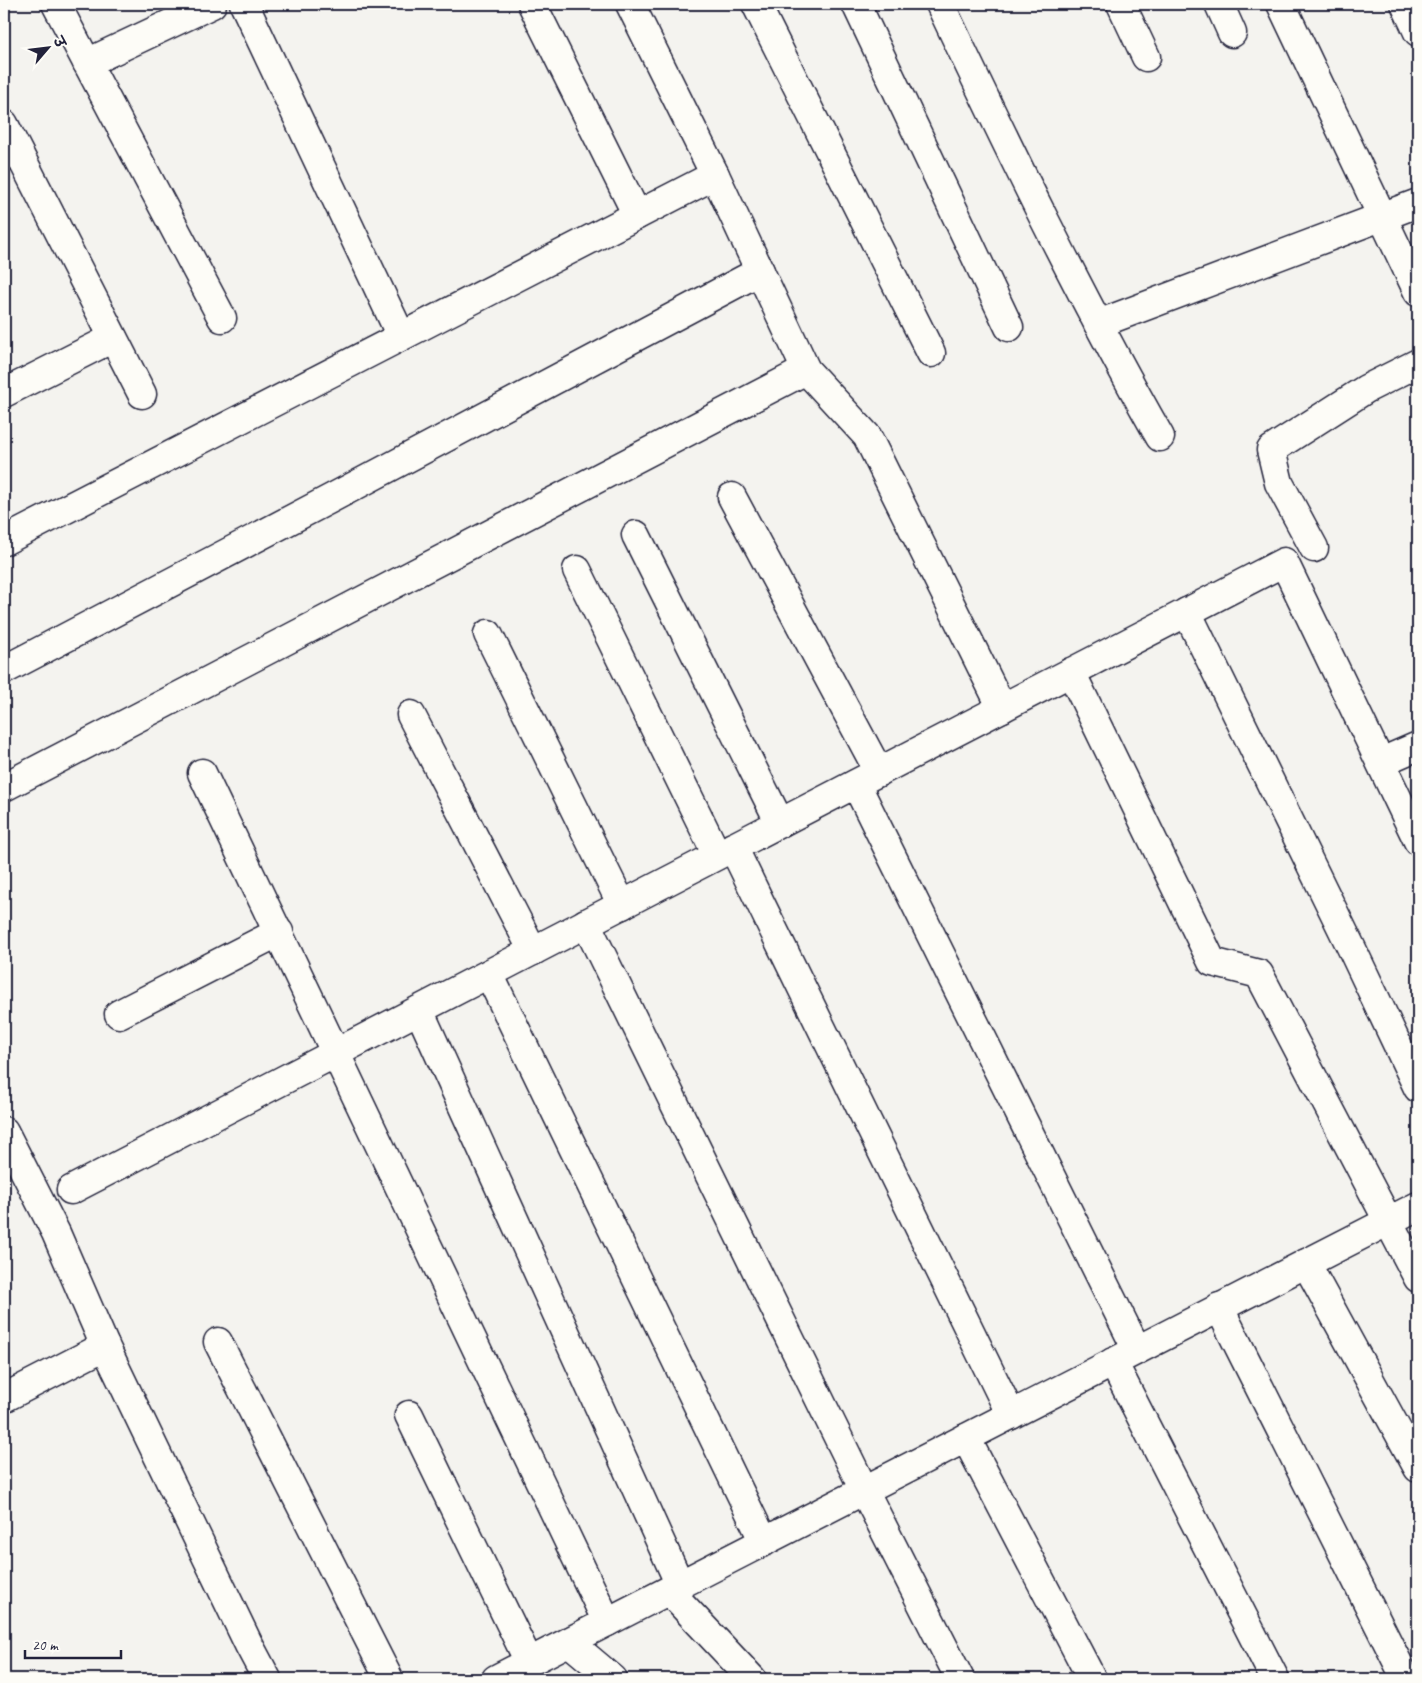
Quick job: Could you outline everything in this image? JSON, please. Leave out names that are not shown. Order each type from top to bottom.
[{"type":"street","points":[[56,4],[222,318]]},
{"type":"street","points":[[87,63],[212,4]]},
{"type":"street","points":[[244,4],[401,336]]},
{"type":"street","points":[[532,4],[637,215]]},
{"type":"street","points":[[630,4],[715,175],[806,370],[867,436],[1002,708]]},
{"type":"street","points":[[756,4],[931,353]]},
{"type":"street","points":[[856,4],[1009,327]]},
{"type":"street","points":[[940,4],[986,102],[1114,356],[1160,437]]},
{"type":"street","points":[[1121,4],[1146,57]]},
{"type":"street","points":[[1219,4],[1232,33]]},
{"type":"street","points":[[1281,4],[1418,292]]},
{"type":"street","points":[[1405,4],[1418,32]]},
{"type":"street","points":[[4,124],[142,394]]},
{"type":"street","points":[[4,542],[715,175]]},
{"type":"street","points":[[1098,324],[1418,203]]},
{"type":"street","points":[[4,670],[760,271]]},
{"type":"street","points":[[4,393],[113,338]]},
{"type":"street","points":[[1314,548],[1279,483],[1270,450],[1366,388],[1418,362]]},
{"type":"street","points":[[4,787],[806,370]]},
{"type":"street","points":[[732,497],[868,778],[1138,1350]]},
{"type":"street","points":[[636,535],[780,823]]},
{"type":"street","points":[[71,1190],[1284,562],[1418,840]]},
{"type":"street","points":[[577,570],[725,851],[1011,1415]]},
{"type":"street","points":[[1187,612],[1348,940],[1418,1088]]},
{"type":"street","points":[[488,634],[622,905]]},
{"type":"street","points":[[1071,672],[1212,962],[1258,974],[1418,1278]]},
{"type":"street","points":[[411,715],[533,951]]},
{"type":"street","points":[[1381,762],[1418,746]]},
{"type":"street","points":[[202,773],[607,1622]]},
{"type":"street","points":[[586,923],[864,1490],[960,1679]]},
{"type":"street","points":[[119,1014],[279,932]]},
{"type":"street","points":[[489,974],[764,1542]]},
{"type":"street","points":[[419,1010],[674,1588],[752,1679]]},
{"type":"street","points":[[4,1131],[56,1233],[105,1346],[240,1628],[267,1679]]},
{"type":"street","points":[[496,1679],[1418,1206]]},
{"type":"street","points":[[1306,1263],[1418,1468]]},
{"type":"street","points":[[1220,1308],[1406,1679]]},
{"type":"street","points":[[218,1342],[389,1679]]},
{"type":"street","points":[[4,1398],[105,1346]]},
{"type":"street","points":[[1113,1362],[1275,1679]]},
{"type":"street","points":[[409,1415],[529,1662]]},
{"type":"street","points":[[966,1438],[1092,1679]]},
{"type":"street","points":[[569,1642],[614,1679]]}]
